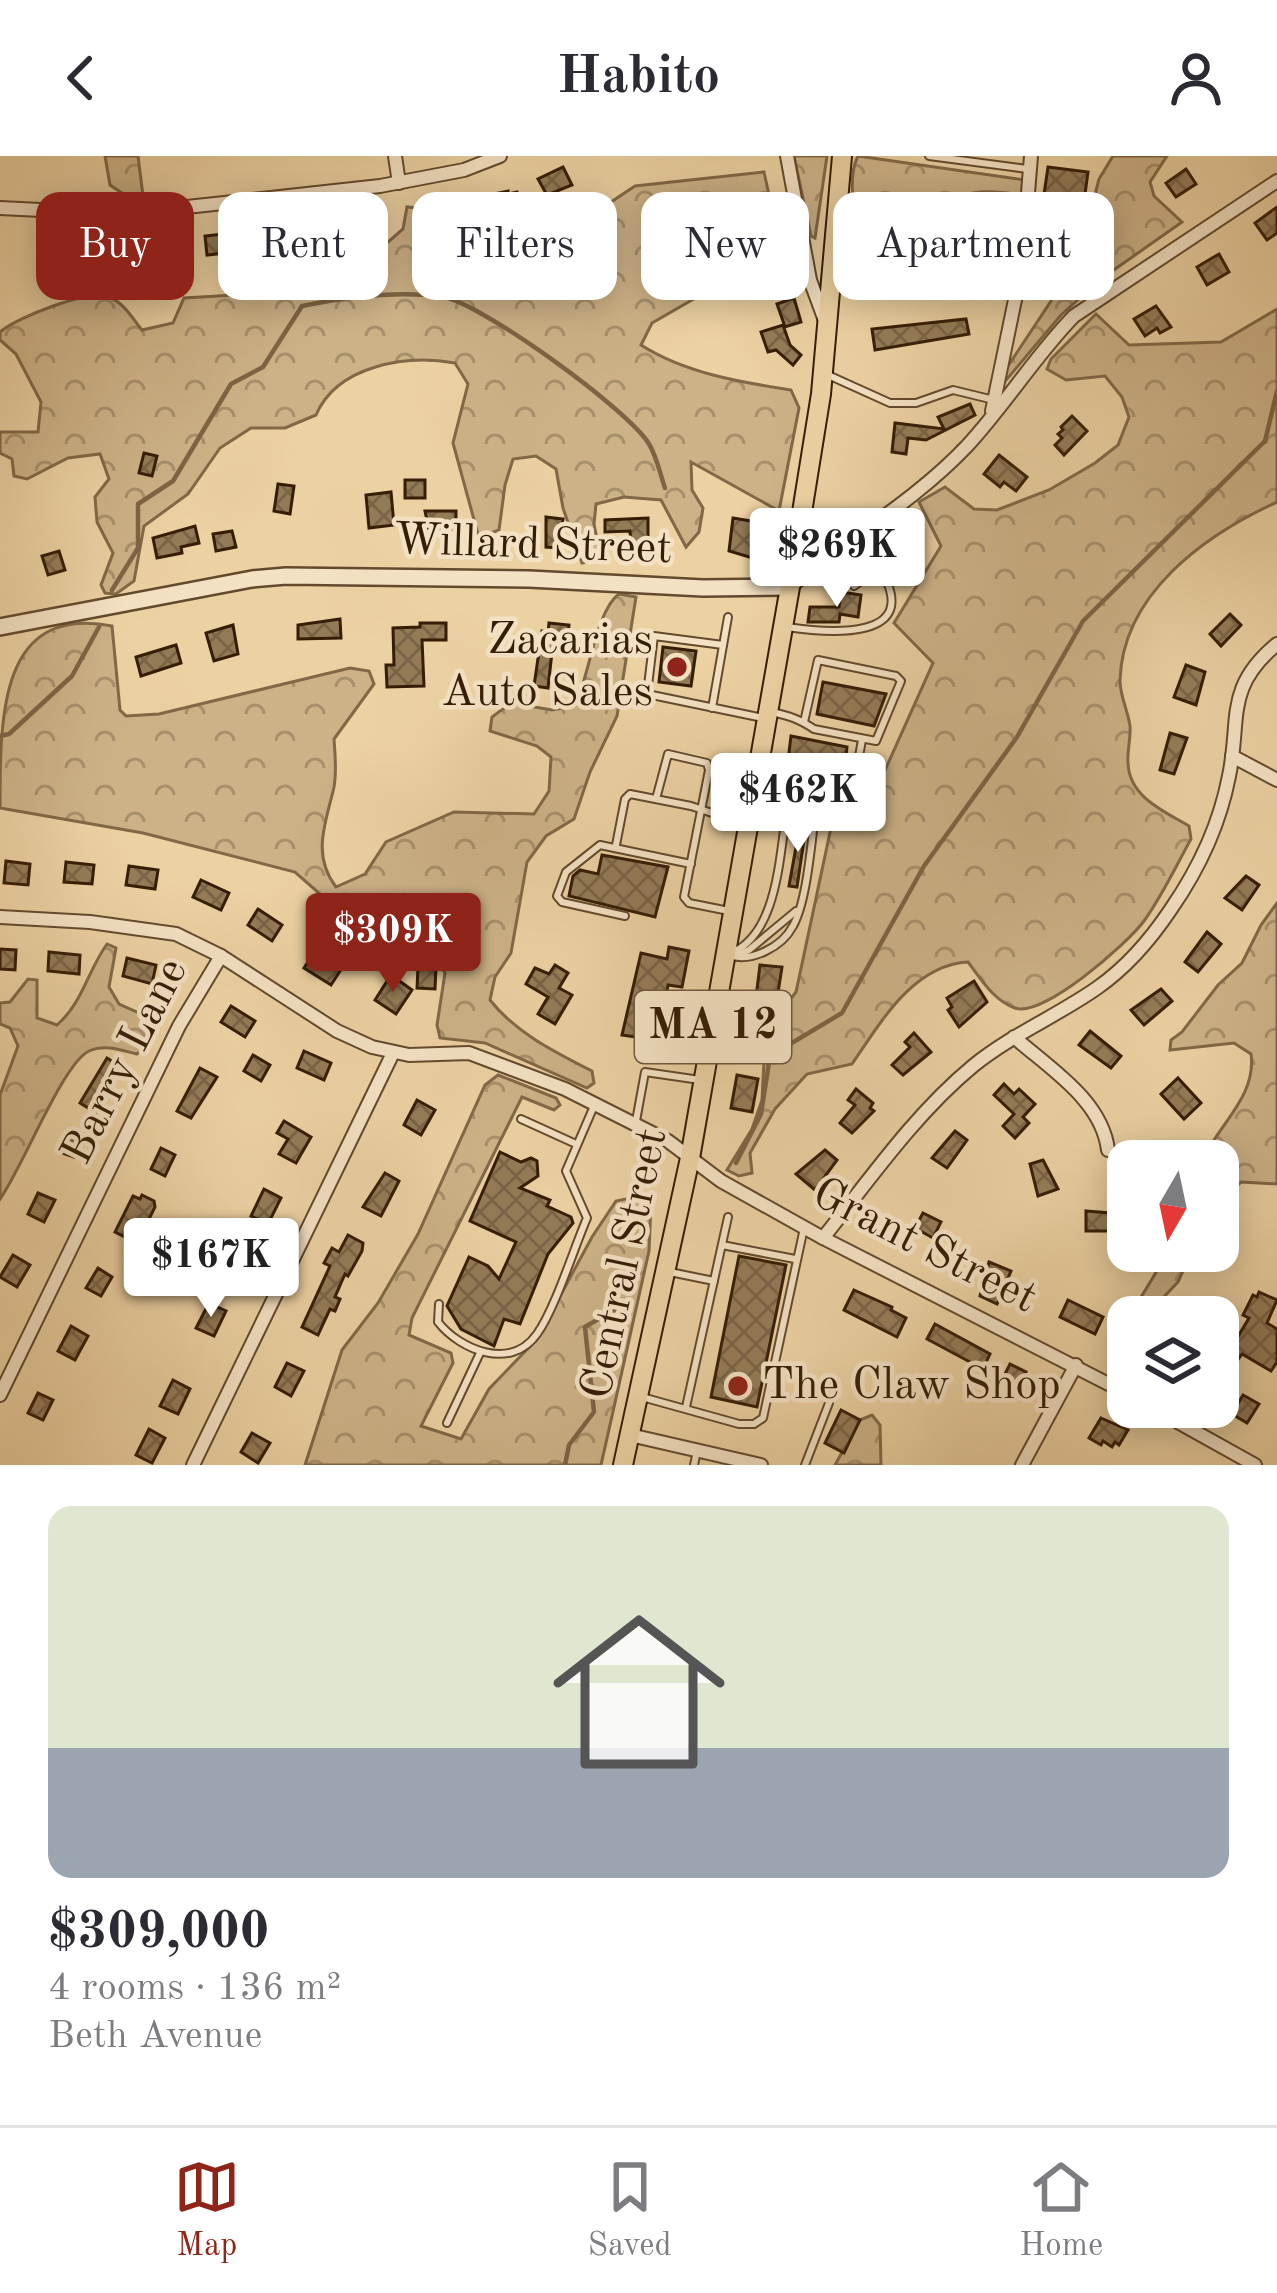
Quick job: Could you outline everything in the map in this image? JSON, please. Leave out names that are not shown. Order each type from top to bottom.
[{"type":"main road","name":"Central Street","points":[[623,1465],[690,1158],[790,587],[823,372],[842,156]]},
{"type":"street","points":[[395,156],[399,183]]},
{"type":"street","points":[[0,208],[122,214],[399,183],[464,170],[500,156]]},
{"type":"street","points":[[787,156],[810,280],[827,327]]},
{"type":"street","points":[[990,418],[1022,266],[1031,163]]},
{"type":"street","points":[[790,587],[939,473],[1075,316],[1277,182]]},
{"type":"street","points":[[802,511],[824,538],[847,543]]},
{"type":"street","name":"Willard Street","points":[[0,627],[252,578],[286,576],[790,587]]},
{"type":"street","points":[[823,1238],[939,1098],[969,1069],[1108,980],[1154,934],[1198,866],[1225,793],[1234,712],[1243,687],[1260,659],[1277,644]]},
{"type":"street","points":[[1232,756],[1277,780]]},
{"type":"street","name":"Grant Street","points":[[0,917],[176,934],[221,956],[337,1031],[393,1052],[484,1056],[596,1102],[823,1238],[1107,1382]]},
{"type":"street","name":"Barry Lane","points":[[0,1396],[179,1026],[221,956]]},
{"type":"street","points":[[1014,1037],[1082,1098],[1100,1123],[1107,1147]]},
{"type":"street","points":[[193,1465],[393,1052]]},
{"type":"street","points":[[1022,1465],[1076,1365]]},
{"type":"street","points":[[1189,1428],[1255,1465]]},
{"type":"street","points":[[630,1435],[696,1458],[761,1465]]},
{"type":"lane","points":[[929,156],[1031,163]]},
{"type":"lane","points":[[823,372],[890,403],[916,404],[953,389],[994,400]]},
{"type":"lane","points":[[854,586],[916,541],[898,506]]},
{"type":"lane","points":[[783,626],[840,633],[872,626],[888,612],[891,598],[880,569]]},
{"type":"lane","points":[[712,709],[728,617]]},
{"type":"lane","points":[[723,646],[660,635],[653,638],[648,695],[879,740],[901,684],[899,678],[818,661],[804,722]]},
{"type":"lane","points":[[754,789],[852,794],[862,739]]},
{"type":"lane","points":[[656,800],[666,756],[705,761],[710,770],[686,902],[733,912]]},
{"type":"lane","points":[[726,954],[744,959],[763,952],[788,933],[798,907],[815,815],[754,789]]},
{"type":"lane","points":[[616,847],[627,797],[633,794],[748,824]]},
{"type":"lane","points":[[726,954],[739,951],[766,917],[788,805]]},
{"type":"lane","points":[[625,916],[562,902],[557,896],[566,872],[600,845],[691,864]]},
{"type":"lane","points":[[635,1123],[647,1071],[704,1081]]},
{"type":"lane","points":[[439,1304],[438,1322],[447,1334],[480,1353],[510,1352],[538,1334],[587,1218],[566,1171],[596,1102]]},
{"type":"lane","points":[[521,1119],[576,1144]]},
{"type":"lane","points":[[686,1408],[728,1217]]},
{"type":"lane","points":[[638,1397],[739,1424],[754,1424],[766,1414],[805,1228]]},
{"type":"lane","points":[[722,1245],[796,1259]]},
{"type":"lane","points":[[666,1270],[714,1281]]},
{"type":"lane","points":[[447,1423],[480,1353]]},
{"type":"lane","points":[[805,1465],[829,1403]]},
{"type":"green space","points":[[105,156],[138,156],[142,192],[120,192],[110,185]]},
{"type":"green space","points":[[794,156],[827,156],[815,238],[809,227],[809,192],[802,192]]},
{"type":"green space","points":[[858,156],[1025,180],[1024,192],[853,192]]},
{"type":"green space","points":[[1113,156],[1167,156],[1150,182],[1154,196],[1182,222],[1114,270],[1114,192],[1096,192]]},
{"type":"green space","points":[[764,172],[768,192],[641,192],[641,300],[692,300],[652,323],[641,345],[694,369],[791,390],[799,408],[779,511],[691,462],[692,490],[703,508],[699,532],[686,547],[661,500],[624,497],[596,504],[594,524],[601,559],[582,563],[563,508],[556,469],[536,456],[513,459],[499,530],[479,538],[453,443],[468,384],[455,363],[415,360],[356,375],[326,398],[316,415],[285,428],[251,428],[220,448],[188,494],[144,526],[134,581],[116,594],[105,593],[101,585],[113,553],[97,522],[95,497],[109,479],[100,454],[68,458],[27,479],[14,476],[12,459],[0,453],[0,432],[38,432],[41,402],[16,354],[0,340],[0,332],[21,319],[73,300],[115,300],[142,330],[173,323],[183,300],[194,297],[388,300],[388,242],[403,229],[407,207],[412,208],[412,300],[617,300],[617,198],[635,186]]},
{"type":"green space","points":[[1078,300],[1007,379],[1004,372],[1051,301]]},
{"type":"green space","points":[[1277,309],[1277,502],[1222,532],[1172,571],[1135,621],[1124,650],[1120,681],[1130,726],[1130,775],[1150,802],[1189,826],[1191,839],[1151,911],[1121,946],[1084,977],[1028,1008],[1015,1008],[1001,1000],[968,962],[931,973],[900,998],[852,1064],[807,1074],[775,1109],[750,1153],[752,1173],[739,1176],[727,1170],[752,1129],[762,1100],[765,1042],[774,1020],[796,992],[835,809],[869,806],[933,663],[894,623],[941,546],[919,502],[945,487],[974,509],[997,510],[1049,490],[1118,445],[1129,417],[1122,397],[1105,376],[1066,380],[1047,369],[1051,359],[1096,314],[1129,345],[1221,342]]},
{"type":"green space","points":[[619,594],[636,597],[617,716],[574,819],[546,836],[527,862],[511,953],[495,977],[490,1000],[524,1032],[592,1071],[594,1083],[587,1088],[485,1043],[440,1038],[437,1025],[445,973],[434,956],[376,943],[295,872],[143,833],[0,808],[6,703],[27,649],[47,632],[75,624],[112,626],[120,710],[126,716],[159,714],[350,668],[369,671],[374,684],[334,739],[335,781],[322,850],[336,887],[365,874],[386,842],[454,812],[534,814],[549,791],[551,757],[537,746],[490,731],[492,717],[511,703],[552,710],[575,706],[604,614]]},
{"type":"green space","points":[[1277,903],[1277,1184],[1239,1184],[1239,1140],[1214,1140],[1248,1083],[1251,1054],[1234,1043],[1170,1050],[1171,1040],[1242,963]]},
{"type":"green space","points":[[107,944],[116,948],[109,987],[119,1004],[157,1021],[155,1035],[137,1054],[101,1048],[79,1060],[0,1199],[0,1095],[18,1046],[10,1028],[0,1024],[0,1003],[10,1002],[28,979],[37,980],[37,1018],[57,1025],[73,1007]]},
{"type":"green space","points":[[498,1075],[556,1098],[560,1105],[554,1110],[522,1097],[412,1318],[409,1335],[451,1353],[453,1363],[421,1426],[461,1439],[489,1389],[537,1339],[616,1201],[640,1196],[651,1204],[649,1251],[601,1465],[305,1465],[342,1350],[378,1303],[418,1234],[485,1085]]},
{"type":"green space","points":[[1156,1272],[1183,1272],[1165,1296],[1142,1296]]},
{"type":"green space","points":[[872,1415],[880,1425],[881,1465],[835,1465],[860,1420]]},
{"type":"building","points":[[563,167],[572,185],[545,192],[538,179]]},
{"type":"building","points":[[1048,167],[1088,172],[1085,192],[1044,192]]},
{"type":"building","points":[[1186,169],[1196,184],[1176,197],[1166,183]]},
{"type":"building","points":[[1277,207],[1277,233],[1267,240],[1255,223]]},
{"type":"building","points":[[218,235],[218,254],[207,255],[205,236]]},
{"type":"building","points":[[1219,254],[1229,272],[1207,285],[1197,267]]},
{"type":"building","points":[[795,300],[801,322],[785,327],[777,304]]},
{"type":"building","points":[[1156,306],[1171,327],[1160,333],[1157,328],[1145,336],[1134,319]]},
{"type":"building","points":[[966,319],[969,334],[875,350],[872,329]]},
{"type":"building","points":[[783,325],[790,345],[801,355],[793,365],[776,350],[768,352],[761,332]]},
{"type":"building","points":[[970,404],[975,415],[926,440],[908,438],[906,454],[892,452],[895,423],[944,429],[938,417]]},
{"type":"building","points":[[1072,416],[1087,431],[1064,455],[1055,445],[1062,438],[1058,434],[1061,427]]},
{"type":"building","points":[[144,453],[157,456],[152,476],[139,473]]},
{"type":"building","points":[[999,455],[1027,477],[1016,491],[1004,482],[1000,487],[984,474]]},
{"type":"building","points":[[405,480],[425,480],[425,498],[405,498]]},
{"type":"building","points":[[278,484],[294,486],[290,514],[274,511]]},
{"type":"building","points":[[391,492],[394,525],[369,528],[366,495]]},
{"type":"building","points":[[425,511],[456,511],[456,529],[429,530]]},
{"type":"building","points":[[546,517],[563,519],[558,548],[546,547]]},
{"type":"building","points":[[648,518],[648,547],[631,548],[630,531],[605,532],[605,520]]},
{"type":"building","points":[[733,518],[757,522],[756,559],[729,551]]},
{"type":"building","points":[[195,526],[199,543],[181,547],[182,553],[157,558],[153,538]]},
{"type":"building","points":[[232,531],[236,547],[216,551],[213,534]]},
{"type":"building","points":[[59,551],[65,570],[48,575],[42,556]]},
{"type":"building","points":[[841,592],[861,595],[858,617],[840,614],[839,622],[808,622],[810,607],[839,607]]},
{"type":"building","points":[[1230,614],[1241,625],[1221,646],[1210,634]]},
{"type":"building","points":[[340,619],[341,638],[298,639],[298,625]]},
{"type":"building","points":[[420,623],[446,623],[446,640],[422,640],[424,686],[387,687],[386,665],[394,665],[393,628],[420,627]]},
{"type":"building","points":[[549,623],[569,625],[567,645],[553,643],[548,688],[534,686],[542,631],[548,632]]},
{"type":"building","points":[[233,625],[238,654],[214,661],[206,633]]},
{"type":"building","points":[[176,645],[181,663],[141,676],[136,657]]},
{"type":"building","name":"Zacarias Auto Sales","points":[[663,647],[696,651],[691,686],[659,682]]},
{"type":"building","points":[[1186,665],[1205,672],[1196,705],[1174,697]]},
{"type":"building","points":[[823,682],[886,694],[874,726],[817,714]]},
{"type":"building","points":[[1170,733],[1187,738],[1174,774],[1160,770]]},
{"type":"building","points":[[791,736],[847,747],[845,765],[812,760],[810,780],[786,777]]},
{"type":"building","points":[[801,819],[807,820],[797,887],[789,886]]},
{"type":"building","points":[[602,855],[668,867],[655,917],[569,896],[573,876],[580,870],[598,874]]},
{"type":"building","points":[[6,861],[30,864],[28,885],[4,883]]},
{"type":"building","points":[[66,862],[94,865],[92,884],[64,882]]},
{"type":"building","points":[[129,866],[158,870],[155,889],[126,885]]},
{"type":"building","points":[[1246,876],[1259,885],[1242,910],[1225,898]]},
{"type":"building","points":[[201,880],[229,893],[221,910],[193,897]]},
{"type":"building","points":[[258,909],[282,925],[272,941],[248,925]]},
{"type":"building","points":[[1207,932],[1221,944],[1198,972],[1185,962]]},
{"type":"building","points":[[669,947],[689,951],[682,987],[668,985],[664,1009],[681,1011],[676,1043],[622,1035],[641,953],[667,959]]},
{"type":"building","points":[[0,949],[16,950],[15,970],[0,969]]},
{"type":"building","points":[[315,951],[342,968],[331,985],[304,968]]},
{"type":"building","points":[[49,952],[80,955],[79,974],[48,971]]},
{"type":"building","points":[[127,958],[156,965],[152,984],[123,976]]},
{"type":"building","points":[[555,965],[568,973],[559,988],[572,995],[555,1024],[538,1014],[548,997],[526,984],[535,968],[549,974]]},
{"type":"building","points":[[760,965],[782,967],[777,999],[756,997]]},
{"type":"building","points":[[418,967],[436,968],[435,989],[417,988]]},
{"type":"building","points":[[391,975],[412,990],[396,1014],[375,1000]]},
{"type":"building","points":[[974,981],[987,1002],[959,1027],[948,1010],[952,1007],[947,998]]},
{"type":"building","points":[[1161,989],[1172,1001],[1144,1025],[1131,1010]]},
{"type":"building","points":[[231,1006],[255,1021],[245,1037],[221,1022]]},
{"type":"building","points":[[1090,1031],[1121,1056],[1111,1068],[1079,1045]]},
{"type":"building","points":[[914,1033],[931,1052],[903,1075],[892,1065],[910,1047],[905,1042]]},
{"type":"building","points":[[304,1051],[331,1063],[324,1080],[297,1068]]},
{"type":"building","points":[[253,1055],[270,1065],[261,1081],[244,1071]]},
{"type":"building","points":[[107,1058],[121,1067],[96,1113],[80,1103]]},
{"type":"building","points":[[200,1068],[217,1077],[191,1118],[177,1111]]},
{"type":"building","points":[[737,1075],[758,1079],[752,1112],[731,1108]]},
{"type":"building","points":[[1178,1078],[1201,1103],[1184,1119],[1161,1094]]},
{"type":"building","points":[[1004,1084],[1014,1094],[1019,1089],[1035,1104],[1023,1117],[1029,1123],[1015,1138],[1003,1126],[1014,1114],[994,1095]]},
{"type":"building","points":[[856,1089],[873,1103],[874,1111],[852,1133],[840,1123],[855,1105],[848,1100]]},
{"type":"building","points":[[417,1100],[435,1110],[421,1135],[404,1125]]},
{"type":"building","points":[[284,1121],[311,1137],[296,1163],[279,1154],[288,1139],[277,1133]]},
{"type":"building","points":[[69,1131],[82,1136],[74,1157],[60,1152]]},
{"type":"building","points":[[955,1131],[967,1140],[947,1168],[932,1158]]},
{"type":"building","points":[[161,1148],[175,1155],[165,1176],[151,1169]]},
{"type":"building","points":[[825,1150],[837,1160],[815,1190],[796,1174]]},
{"type":"building","points":[[500,1152],[521,1162],[537,1161],[538,1176],[520,1188],[550,1200],[547,1206],[571,1217],[573,1223],[548,1254],[520,1324],[504,1319],[494,1346],[461,1329],[447,1306],[469,1257],[488,1266],[499,1279],[516,1242],[470,1221]]},
{"type":"building","points":[[1043,1160],[1058,1189],[1038,1196],[1030,1164]]},
{"type":"building","points":[[385,1173],[399,1181],[381,1216],[363,1207]]},
{"type":"building","points":[[264,1189],[281,1198],[268,1224],[251,1216]]},
{"type":"building","points":[[38,1193],[55,1200],[44,1222],[28,1214]]},
{"type":"building","points":[[142,1195],[154,1201],[155,1207],[143,1231],[137,1228],[131,1240],[115,1232],[133,1196],[140,1199]]},
{"type":"building","points":[[1086,1211],[1107,1213],[1107,1231],[1086,1231]]},
{"type":"building","points":[[923,1213],[941,1222],[933,1238],[915,1228]]},
{"type":"building","points":[[348,1235],[363,1243],[362,1251],[348,1276],[345,1274],[335,1297],[340,1299],[335,1311],[330,1309],[318,1335],[302,1327],[330,1266],[324,1263],[332,1248],[339,1252]]},
{"type":"building","points":[[241,1246],[255,1252],[237,1288],[222,1280]]},
{"type":"building","points":[[13,1255],[30,1265],[17,1287],[0,1277]]},
{"type":"building","points":[[739,1256],[786,1265],[757,1407],[711,1397]]},
{"type":"building","points":[[989,1262],[1011,1271],[997,1304],[980,1296]]},
{"type":"building","points":[[98,1268],[112,1277],[101,1296],[86,1288]]},
{"type":"building","points":[[854,1290],[906,1318],[897,1337],[844,1310]]},
{"type":"building","points":[[1259,1292],[1277,1300],[1267,1323],[1277,1329],[1277,1362],[1271,1371],[1242,1354],[1239,1358],[1239,1335],[1249,1318],[1243,1315],[1253,1295]]},
{"type":"building","points":[[1068,1300],[1103,1317],[1095,1334],[1060,1317]]},
{"type":"building","points":[[209,1303],[226,1311],[214,1336],[196,1328]]},
{"type":"building","points":[[935,1324],[990,1354],[983,1369],[927,1339]]},
{"type":"building","points":[[71,1326],[88,1336],[75,1360],[58,1351]]},
{"type":"building","points":[[287,1363],[304,1371],[291,1396],[275,1387]]},
{"type":"building","points":[[1010,1364],[1026,1372],[1012,1399],[1002,1394],[1008,1382],[1002,1380]]},
{"type":"building","points":[[173,1380],[190,1389],[178,1414],[160,1406]]},
{"type":"building","points":[[38,1393],[53,1400],[43,1420],[28,1413]]},
{"type":"building","points":[[1243,1395],[1259,1404],[1247,1423],[1239,1418]]},
{"type":"building","points":[[841,1410],[860,1420],[844,1453],[825,1443]]},
{"type":"building","points":[[1101,1418],[1107,1421],[1107,1428],[1128,1430],[1119,1445],[1115,1442],[1112,1447],[1089,1438]]},
{"type":"building","points":[[149,1429],[165,1438],[152,1463],[136,1455]]},
{"type":"building","points":[[252,1433],[270,1443],[258,1463],[241,1452]]},
{"type":"waterway","points":[[112,590],[138,548],[138,504],[173,481],[231,384],[263,367],[302,306],[318,303],[388,295],[440,296],[486,316],[584,384],[636,428],[652,449],[665,488]]},
{"type":"waterway","points":[[736,1163],[761,1114],[770,1056],[842,1013],[924,866],[1017,737],[1083,621],[1265,441],[1277,391]]},
{"type":"waterway","points":[[0,736],[9,734],[72,676],[99,627]]},
{"type":"waterway","points":[[565,1465],[569,1445],[594,1412],[585,1327],[622,1305]]},
{"type":"place","name":"Zacarias Auto Sales","points":[[677,667]]},
{"type":"place","name":"The Claw Shop","points":[[738,1386]]}]
